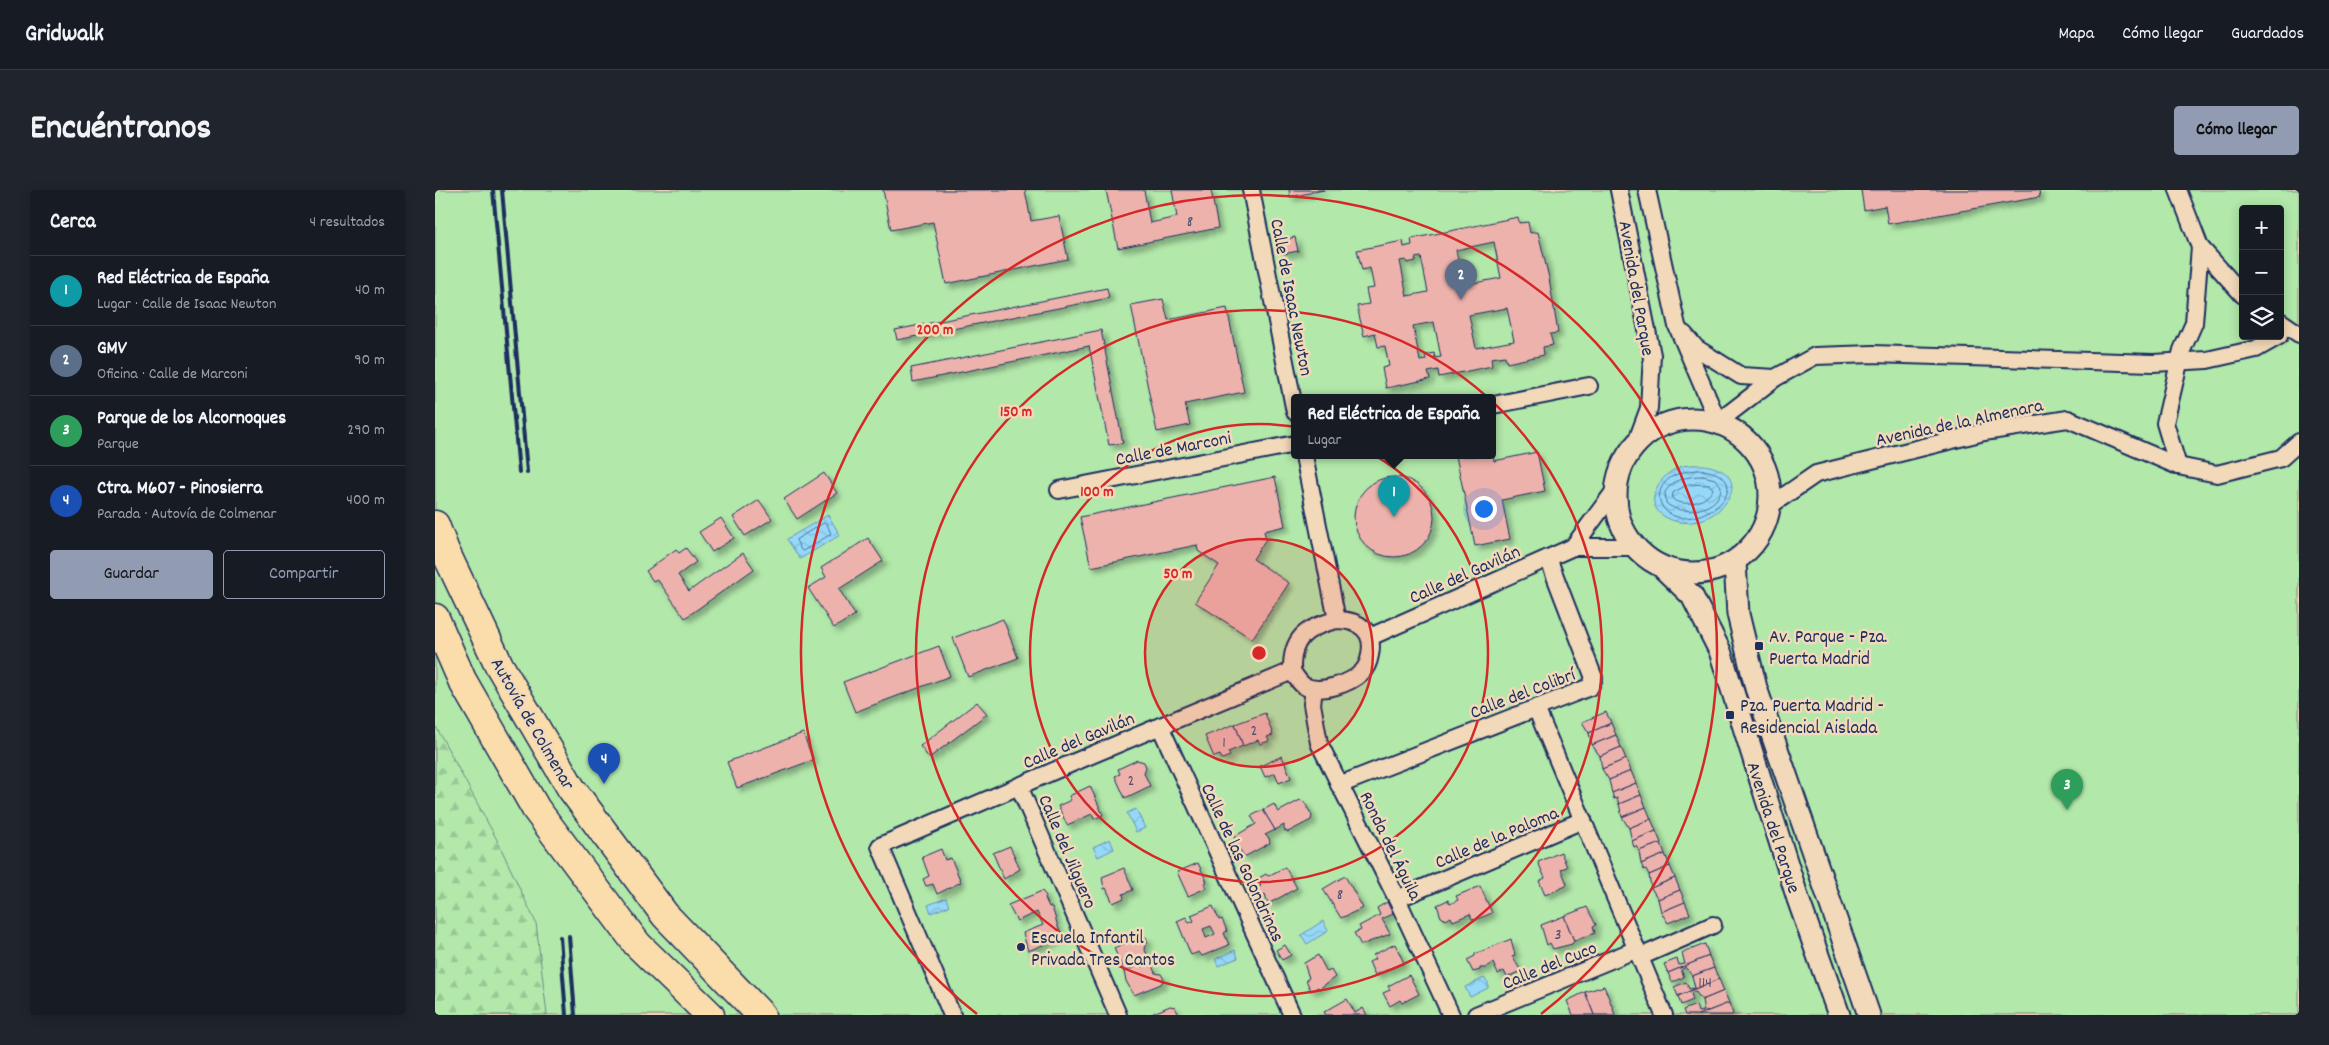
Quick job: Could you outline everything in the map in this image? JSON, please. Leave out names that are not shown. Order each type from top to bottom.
[{"type":"highway","name":"Autovía de Colmenar","points":[[435,525],[445,551],[499,665],[571,788],[665,915],[761,1015]]},
{"type":"highway","points":[[435,618],[462,680],[536,809],[637,944],[710,1015]]},
{"type":"street","name":"Calle de Isaac Newton","points":[[1251,190],[1291,394]]},
{"type":"street","name":"Avenida del Parque","points":[[1619,190],[1652,354],[1649,408],[1636,443]]},
{"type":"street","name":"Avenida del Parque","points":[[1647,190],[1677,326],[1718,422]]},
{"type":"street","points":[[2178,190],[2200,246],[2239,290]]},
{"type":"street","points":[[2179,466],[2165,423],[2180,362],[2194,323],[2200,246]]},
{"type":"street","points":[[1677,326],[1696,348],[1741,376],[1775,378]]},
{"type":"street","points":[[1718,422],[1775,378],[1815,356],[1873,354],[2153,363],[2180,362],[2207,360],[2256,349],[2288,331]]},
{"type":"street","points":[[1496,404],[1589,386]]},
{"type":"street","points":[[1693,418],[1718,422],[1734,430],[1751,444],[1764,462],[1770,483],[1771,505],[1761,534],[1753,547],[1735,562],[1712,572],[1687,574],[1662,567],[1647,559],[1624,532],[1618,515],[1616,489],[1622,465],[1636,443],[1652,430],[1672,421],[1693,418]]},
{"type":"street","name":"Avenida de la Almenara","points":[[1771,505],[1816,474],[1984,432],[2069,418],[2179,466],[2217,474],[2281,458],[2299,442]]},
{"type":"street","name":"Calle de Marconi","points":[[1059,490],[1291,445]]},
{"type":"street","points":[[1306,459],[1337,620]]},
{"type":"street","name":"Calle del Gavilán","points":[[1573,547],[1616,489]]},
{"type":"street","name":"Calle del Gavilán","points":[[1371,637],[1573,547],[1635,547]]},
{"type":"street","name":"Calle del Colibrí","points":[[1339,785],[1590,687],[1594,678],[1548,558]]},
{"type":"street","name":"Avenida del Parque","points":[[1735,562],[1738,614],[1756,688],[1869,1015]]},
{"type":"street","name":"Avenida del Parque","points":[[1662,567],[1692,596],[1720,651],[1798,900],[1839,1015]]},
{"type":"street","points":[[1337,620],[1349,620],[1366,629],[1371,637],[1370,656],[1362,672],[1336,685],[1314,689],[1304,686],[1292,671],[1293,648],[1298,639],[1306,632],[1337,620]]},
{"type":"street","name":"Calle del Gavilán","points":[[952,1015],[880,846],[1292,671]]},
{"type":"street","name":"Ronda del Águila","points":[[1314,689],[1312,704],[1319,744],[1397,900],[1451,1015]]},
{"type":"street","points":[[1536,708],[1664,1015]]},
{"type":"street","name":"Calle de las Golondrinas","points":[[1160,726],[1292,1015]]},
{"type":"street","name":"Calle del Jilguero","points":[[1019,786],[1118,1015]]},
{"type":"street","name":"Calle de la Paloma","points":[[1397,900],[1583,820]]},
{"type":"street","name":"Calle del Cuco","points":[[1476,1015],[1713,925]]},
{"type":"green space","points":[[435,190],[2299,190],[2299,1015],[435,1015]]},
{"type":"green space","points":[[435,725],[496,838],[536,923],[547,1015],[435,1015]]},
{"type":"water","points":[[1704,465],[1722,471],[1731,481],[1731,492],[1725,504],[1714,514],[1700,520],[1684,522],[1667,518],[1659,512],[1655,506],[1655,492],[1664,478],[1670,472],[1680,467]]},
{"type":"water","points":[[828,515],[840,535],[800,559],[787,539]]},
{"type":"water","points":[[1136,809],[1145,828],[1136,832],[1127,813]]},
{"type":"water","points":[[1110,839],[1114,849],[1098,857],[1093,847]]},
{"type":"water","points":[[946,898],[949,906],[931,913],[928,905]]},
{"type":"water","points":[[1323,921],[1328,931],[1307,944],[1301,935]]},
{"type":"water","points":[[1235,950],[1238,958],[1218,966],[1215,959]]},
{"type":"water","points":[[1484,978],[1488,982],[1488,988],[1470,997],[1465,987]]},
{"type":"building","points":[[883,190],[1025,190],[1031,221],[1059,216],[1068,259],[946,284],[933,222],[891,230]]},
{"type":"building","points":[[1106,190],[1144,190],[1150,223],[1177,217],[1172,190],[1211,190],[1218,228],[1118,248]]},
{"type":"building","points":[[1289,190],[1324,190],[1290,197]]},
{"type":"building","points":[[1861,190],[2039,190],[2040,197],[1888,224],[1885,206],[1864,210]]},
{"type":"building","points":[[1518,217],[1519,223],[1528,222],[1530,233],[1538,232],[1549,278],[1558,333],[1550,334],[1553,345],[1543,347],[1544,355],[1507,363],[1505,356],[1491,358],[1492,366],[1439,377],[1438,370],[1428,372],[1430,379],[1386,388],[1382,368],[1389,366],[1385,346],[1378,347],[1375,333],[1364,336],[1357,306],[1369,304],[1366,289],[1374,288],[1370,268],[1362,270],[1357,250],[1403,241],[1404,247],[1412,245],[1411,239]],"holes":[[[1494,242],[1501,278],[1463,285],[1456,250]],[[1421,257],[1428,292],[1407,296],[1400,261],[1406,260],[1407,263],[1416,261],[1415,258]],[[1507,308],[1514,341],[1476,348],[1469,315]],[[1434,322],[1441,357],[1435,358],[1434,353],[1425,355],[1426,360],[1420,361],[1413,326]]]},
{"type":"building","points":[[1295,237],[1298,251],[1283,254],[1280,241]]},
{"type":"building","points":[[1107,288],[1109,298],[897,340],[895,330]]},
{"type":"building","points":[[1163,299],[1168,320],[1227,308],[1244,392],[1185,404],[1190,425],[1157,432],[1131,305]]},
{"type":"building","points":[[1101,330],[1123,443],[1109,445],[1089,346],[913,382],[911,368]]},
{"type":"building","points":[[1537,452],[1545,491],[1502,500],[1510,539],[1475,546],[1457,459],[1494,459],[1494,461]]},
{"type":"building","points":[[824,473],[837,493],[797,519],[784,499]]},
{"type":"building","points":[[1275,477],[1285,526],[1264,531],[1266,539],[1253,559],[1289,583],[1252,639],[1195,602],[1219,565],[1198,551],[1197,545],[1091,567],[1080,517]]},
{"type":"building","points":[[1394,477],[1409,480],[1422,489],[1431,502],[1434,517],[1431,532],[1422,545],[1409,554],[1394,557],[1379,554],[1366,545],[1357,532],[1354,517],[1357,502],[1366,489],[1379,480]]},
{"type":"building","points":[[759,500],[772,519],[745,536],[733,517]]},
{"type":"building","points":[[721,518],[734,538],[712,552],[699,532]]},
{"type":"building","points":[[868,538],[883,561],[839,589],[855,615],[834,628],[808,588],[826,577],[821,568]]},
{"type":"building","points":[[686,548],[696,562],[678,575],[689,591],[743,553],[754,569],[685,618],[657,579],[653,581],[646,571],[676,549],[679,553]]},
{"type":"building","points":[[1003,619],[1018,658],[968,677],[953,638]]},
{"type":"building","points":[[939,646],[950,676],[855,712],[843,682]]},
{"type":"building","points":[[977,702],[987,714],[929,758],[920,746]]},
{"type":"building","points":[[1606,712],[1611,723],[1589,733],[1582,722]]},
{"type":"building","points":[[1265,713],[1273,735],[1267,737],[1269,741],[1260,744],[1258,740],[1243,746],[1235,724]]},
{"type":"building","points":[[1611,723],[1616,735],[1592,745],[1589,733]]},
{"type":"building","points":[[1235,724],[1243,746],[1228,752],[1230,756],[1222,759],[1220,755],[1214,757],[1205,736]]},
{"type":"building","points":[[803,733],[813,760],[737,788],[727,762]]},
{"type":"building","points":[[1616,735],[1621,747],[1600,756],[1592,745]]},
{"type":"building","points":[[1621,747],[1626,759],[1602,769],[1600,756]]},
{"type":"building","points":[[1282,756],[1291,778],[1279,783],[1275,773],[1265,777],[1260,766]]},
{"type":"building","points":[[1626,759],[1631,771],[1609,780],[1602,769]]},
{"type":"building","points":[[1137,760],[1144,762],[1146,767],[1144,773],[1150,786],[1125,798],[1115,776],[1120,774],[1118,769]]},
{"type":"building","points":[[1631,771],[1636,783],[1612,793],[1609,780]]},
{"type":"building","points":[[1636,783],[1641,795],[1619,804],[1617,798],[1614,799],[1612,793]]},
{"type":"building","points":[[1090,786],[1103,815],[1094,819],[1092,814],[1067,825],[1058,806],[1071,800],[1069,796]]},
{"type":"building","points":[[1641,795],[1646,807],[1622,817],[1619,804]]},
{"type":"building","points":[[1300,800],[1305,803],[1312,816],[1311,820],[1288,832],[1284,830],[1284,825],[1275,830],[1263,810],[1274,804],[1278,812]]},
{"type":"building","points":[[1646,807],[1651,819],[1629,828],[1622,817]]},
{"type":"building","points":[[1263,810],[1275,830],[1265,835],[1269,838],[1270,843],[1246,856],[1243,855],[1234,839],[1235,836],[1256,824],[1251,816]]},
{"type":"building","points":[[1651,819],[1656,831],[1632,841],[1629,828]]},
{"type":"building","points":[[1656,831],[1661,843],[1639,851],[1636,846],[1634,847],[1632,841]]},
{"type":"building","points":[[1661,843],[1665,854],[1641,864],[1639,851]]},
{"type":"building","points":[[1010,846],[1020,869],[1004,879],[993,853]]},
{"type":"building","points":[[941,849],[945,860],[951,858],[961,882],[937,894],[933,884],[926,886],[923,879],[929,876],[922,857]]},
{"type":"building","points":[[1561,852],[1567,867],[1561,869],[1567,884],[1545,895],[1539,881],[1545,878],[1538,862]]},
{"type":"building","points":[[1665,854],[1670,866],[1649,875],[1646,869],[1644,870],[1641,864]]},
{"type":"building","points":[[1198,863],[1207,882],[1204,883],[1206,888],[1188,896],[1177,872]]},
{"type":"building","points":[[1670,866],[1675,878],[1651,888],[1649,875]]},
{"type":"building","points":[[1285,867],[1297,888],[1268,904],[1265,894],[1260,897],[1255,889],[1261,886],[1257,879],[1266,874],[1268,876]]},
{"type":"building","points":[[1124,868],[1133,890],[1123,894],[1124,898],[1113,903],[1106,888],[1104,889],[1102,877]]},
{"type":"building","points":[[1345,876],[1363,908],[1341,918],[1323,889]]},
{"type":"building","points":[[1675,878],[1680,890],[1658,899],[1651,888]]},
{"type":"building","points":[[1480,886],[1492,913],[1475,920],[1472,919],[1470,914],[1453,921],[1451,917],[1446,920],[1441,917],[1437,905],[1448,900],[1450,904],[1458,900],[1456,896]]},
{"type":"building","points":[[1680,890],[1685,902],[1661,912],[1658,899]]},
{"type":"building","points":[[1042,891],[1046,896],[1049,907],[1052,907],[1059,930],[1063,934],[1062,937],[1028,951],[1023,933],[1043,925],[1037,912],[1017,921],[1008,905]]},
{"type":"building","points":[[1387,902],[1393,914],[1382,919],[1390,934],[1361,945],[1354,933],[1361,930],[1359,926],[1380,915],[1377,908]]},
{"type":"building","points":[[1685,902],[1690,914],[1668,923],[1661,912]]},
{"type":"building","points":[[1213,906],[1219,920],[1222,919],[1227,931],[1224,933],[1229,945],[1202,956],[1199,952],[1191,955],[1177,921],[1186,917],[1189,923],[1194,921],[1191,915]],"holes":[[[1211,926],[1215,934],[1206,938],[1203,929]]]},
{"type":"building","points":[[1587,907],[1596,925],[1593,926],[1595,933],[1574,941],[1564,916]]},
{"type":"building","points":[[1564,916],[1574,941],[1572,944],[1553,949],[1550,943],[1547,945],[1541,925]]},
{"type":"building","points":[[1141,936],[1146,937],[1148,943],[1144,947],[1148,958],[1140,961],[1141,964],[1124,972],[1114,948]]},
{"type":"building","points":[[1511,939],[1515,955],[1512,956],[1521,971],[1507,977],[1504,971],[1498,974],[1493,963],[1473,972],[1467,960],[1475,956],[1475,954]]},
{"type":"building","points":[[1395,944],[1404,963],[1375,975],[1369,962],[1375,959],[1373,955]]},
{"type":"building","points":[[1705,944],[1709,956],[1668,973],[1664,964],[1677,959],[1679,965],[1685,964],[1682,953]]},
{"type":"building","points":[[1285,945],[1291,955],[1282,960],[1276,950]]},
{"type":"building","points":[[1318,955],[1327,972],[1331,970],[1335,977],[1319,989],[1318,987],[1311,991],[1306,980],[1309,978],[1304,963]]},
{"type":"building","points":[[1709,956],[1714,968],[1692,976],[1686,967],[1681,970],[1684,977],[1672,982],[1668,973]]},
{"type":"building","points":[[1151,963],[1155,973],[1161,974],[1164,979],[1161,984],[1134,995],[1126,981],[1124,972],[1141,964],[1142,967]]},
{"type":"building","points":[[1714,968],[1719,979],[1678,996],[1674,987],[1686,982],[1689,989],[1695,988],[1692,976]]},
{"type":"building","points":[[1409,975],[1419,994],[1402,1003],[1400,1000],[1390,1006],[1383,993],[1390,990],[1388,986]]},
{"type":"building","points":[[1719,979],[1724,991],[1702,1000],[1695,991],[1691,993],[1693,1000],[1681,1005],[1678,996]]},
{"type":"building","points":[[1604,986],[1615,1015],[1594,1015],[1585,992]]},
{"type":"building","points":[[1724,991],[1729,1003],[1698,1015],[1685,1015],[1683,1010],[1696,1005],[1698,1012],[1704,1011],[1702,1000]]},
{"type":"building","points":[[1585,992],[1594,1015],[1573,1015],[1567,1001]]},
{"type":"building","points":[[1347,999],[1355,1013],[1363,1008],[1367,1015],[1326,1015],[1324,1012]]},
{"type":"building","points":[[1729,1003],[1733,1014],[1731,1015],[1698,1015]]},
{"type":"building","points":[[1170,1006],[1175,1007],[1178,1013],[1176,1015],[1149,1015]]},
{"type":"railway","points":[[493,190],[519,472]]},
{"type":"railway","points":[[502,190],[527,472]]},
{"type":"railway","points":[[569,936],[575,1015]]},
{"type":"railway","points":[[560,937],[566,1015]]},
{"type":"place","name":"GMV","points":[[1461,300]]},
{"type":"place","name":"Red Eléctrica de España","points":[[1394,517]]},
{"type":"place","name":"Av. Parque - Pza. Puerta Madrid","points":[[1759,646]]},
{"type":"place","name":"Pza. Puerta Madrid - Residencial Aislada","points":[[1730,715]]},
{"type":"place","name":"Ctra. M607 - Pinosierra","points":[[604,784]]},
{"type":"place","name":"Parque de los Alcornoques","points":[[2067,810]]},
{"type":"place","name":"Escuela Infantil Privada Tres Cantos","points":[[1021,947]]}]
